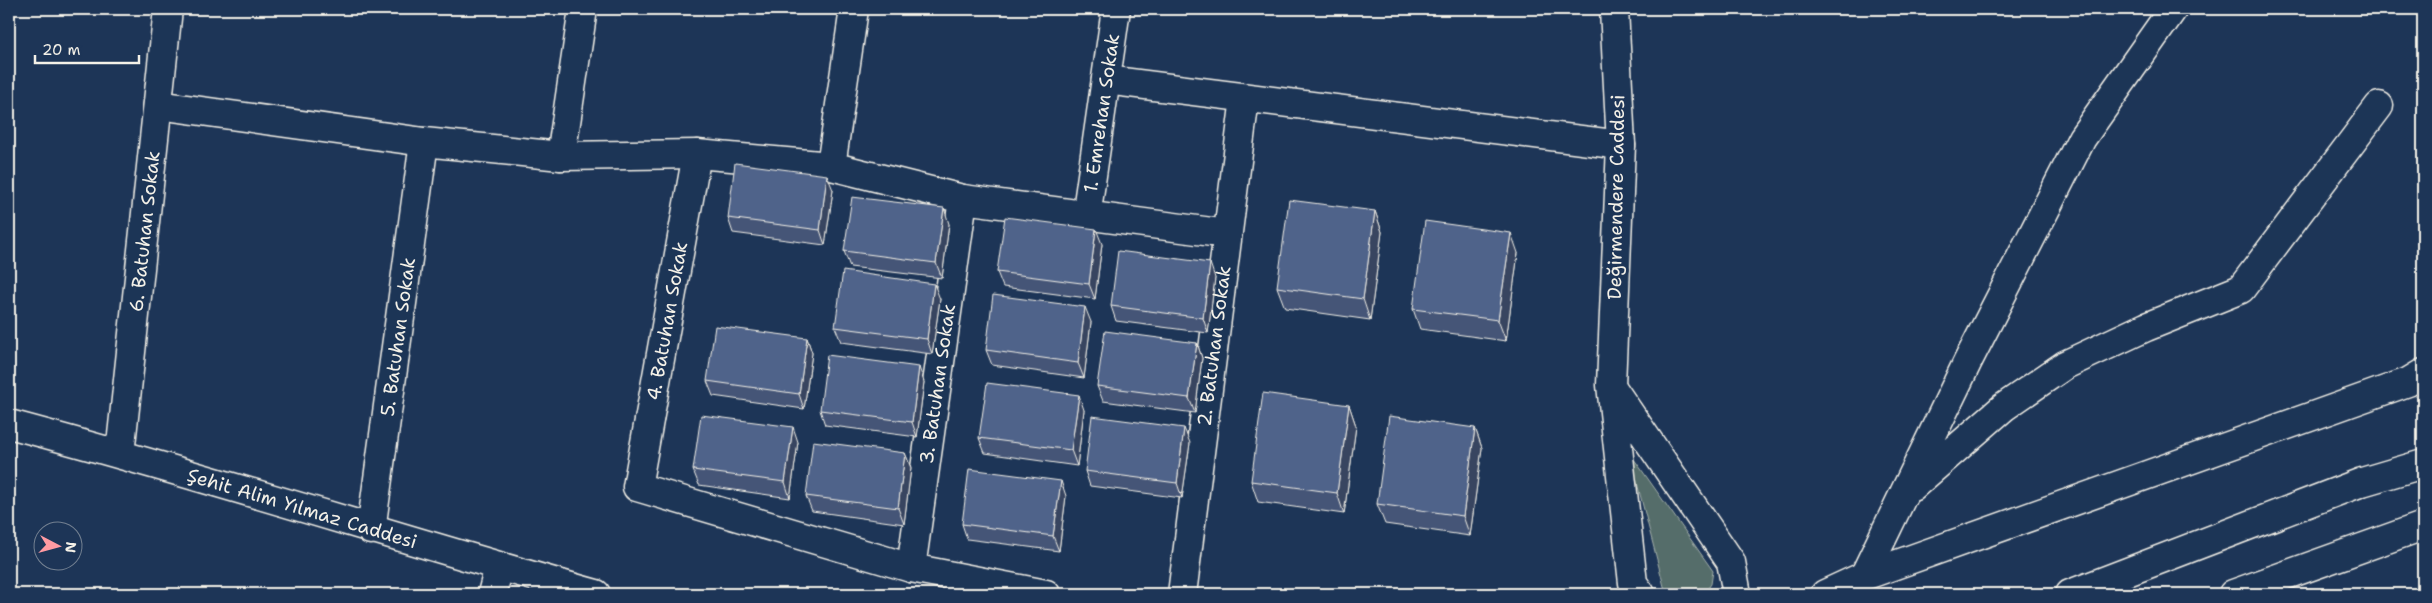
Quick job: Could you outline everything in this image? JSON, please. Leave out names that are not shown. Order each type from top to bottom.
[{"type":"main road","name":"6. Batuhan Sokak","points":[[120,454],[168,9]]},
{"type":"main road","points":[[561,156],[583,9]]},
{"type":"main road","points":[[831,166],[854,9]]},
{"type":"main road","name":"1. Emrehan Sokak","points":[[1086,216],[1116,9]]},
{"type":"main road","name":"Değirmendere Caddesi","points":[[1614,9],[1621,145],[1611,385],[1634,583],[1641,594]]},
{"type":"main road","points":[[1864,576],[1968,361],[2082,138],[2173,9]]},
{"type":"main road","points":[[1106,80],[1621,145]]},
{"type":"main road","name":"2. Batuhan Sokak","points":[[1182,594],[1245,98]]},
{"type":"main road","points":[[158,105],[424,142],[561,156],[697,154],[831,166],[963,199],[1227,234]]},
{"type":"main road","points":[[1904,494],[2004,406],[2065,365],[2146,327],[2241,289],[2378,106]]},
{"type":"main road","name":"5. Batuhan Sokak","points":[[372,530],[424,142]]},
{"type":"main road","name":"4. Batuhan Sokak","points":[[697,154],[637,487],[910,568]]},
{"type":"main road","name":"3. Batuhan Sokak","points":[[910,568],[963,199]]},
{"type":"main road","points":[[1825,594],[1864,576],[2408,382],[2423,374]]},
{"type":"main road","points":[[1611,385],[1731,562],[1737,594]]},
{"type":"main road","name":"Şehit Alim Yılmaz Caddesi","points":[[9,424],[120,454],[372,530],[596,594]]},
{"type":"main road","points":[[2070,594],[2362,482],[2423,464]]},
{"type":"main road","points":[[2233,594],[2423,526]]},
{"type":"main road","points":[[492,594],[499,567]]},
{"type":"main road","points":[[910,568],[1046,594]]},
{"type":"green space","points":[[1629,452],[1713,571],[1711,584],[1704,594],[1666,594]]},
{"type":"building","points":[[735,163],[827,175],[820,230],[728,218]]},
{"type":"building","points":[[852,197],[944,208],[936,263],[844,251]]},
{"type":"building","points":[[1289,200],[1375,211],[1363,299],[1277,287]]},
{"type":"building","points":[[1005,217],[1096,229],[1089,284],[997,272]]},
{"type":"building","points":[[1425,221],[1511,233],[1498,320],[1413,309]]},
{"type":"building","points":[[1118,251],[1210,263],[1203,318],[1111,306]]},
{"type":"building","points":[[843,271],[934,284],[927,339],[835,327]]},
{"type":"building","points":[[993,295],[1085,307],[1078,363],[986,350]]},
{"type":"building","points":[[715,326],[807,338],[799,394],[707,381]]},
{"type":"building","points":[[1105,331],[1197,343],[1189,398],[1097,386]]},
{"type":"building","points":[[827,355],[919,367],[912,422],[820,410]]},
{"type":"building","points":[[987,383],[1079,395],[1071,450],[979,438]]},
{"type":"building","points":[[1263,393],[1349,405],[1337,493],[1251,481]]},
{"type":"building","points":[[701,415],[793,427],[785,482],[693,470]]},
{"type":"building","points":[[1092,416],[1184,428],[1177,483],[1085,471]]},
{"type":"building","points":[[1389,416],[1475,428],[1463,516],[1377,504]]},
{"type":"building","points":[[813,441],[905,453],[898,508],[806,496]]},
{"type":"building","points":[[969,469],[1061,481],[1053,536],[962,524]]}]
